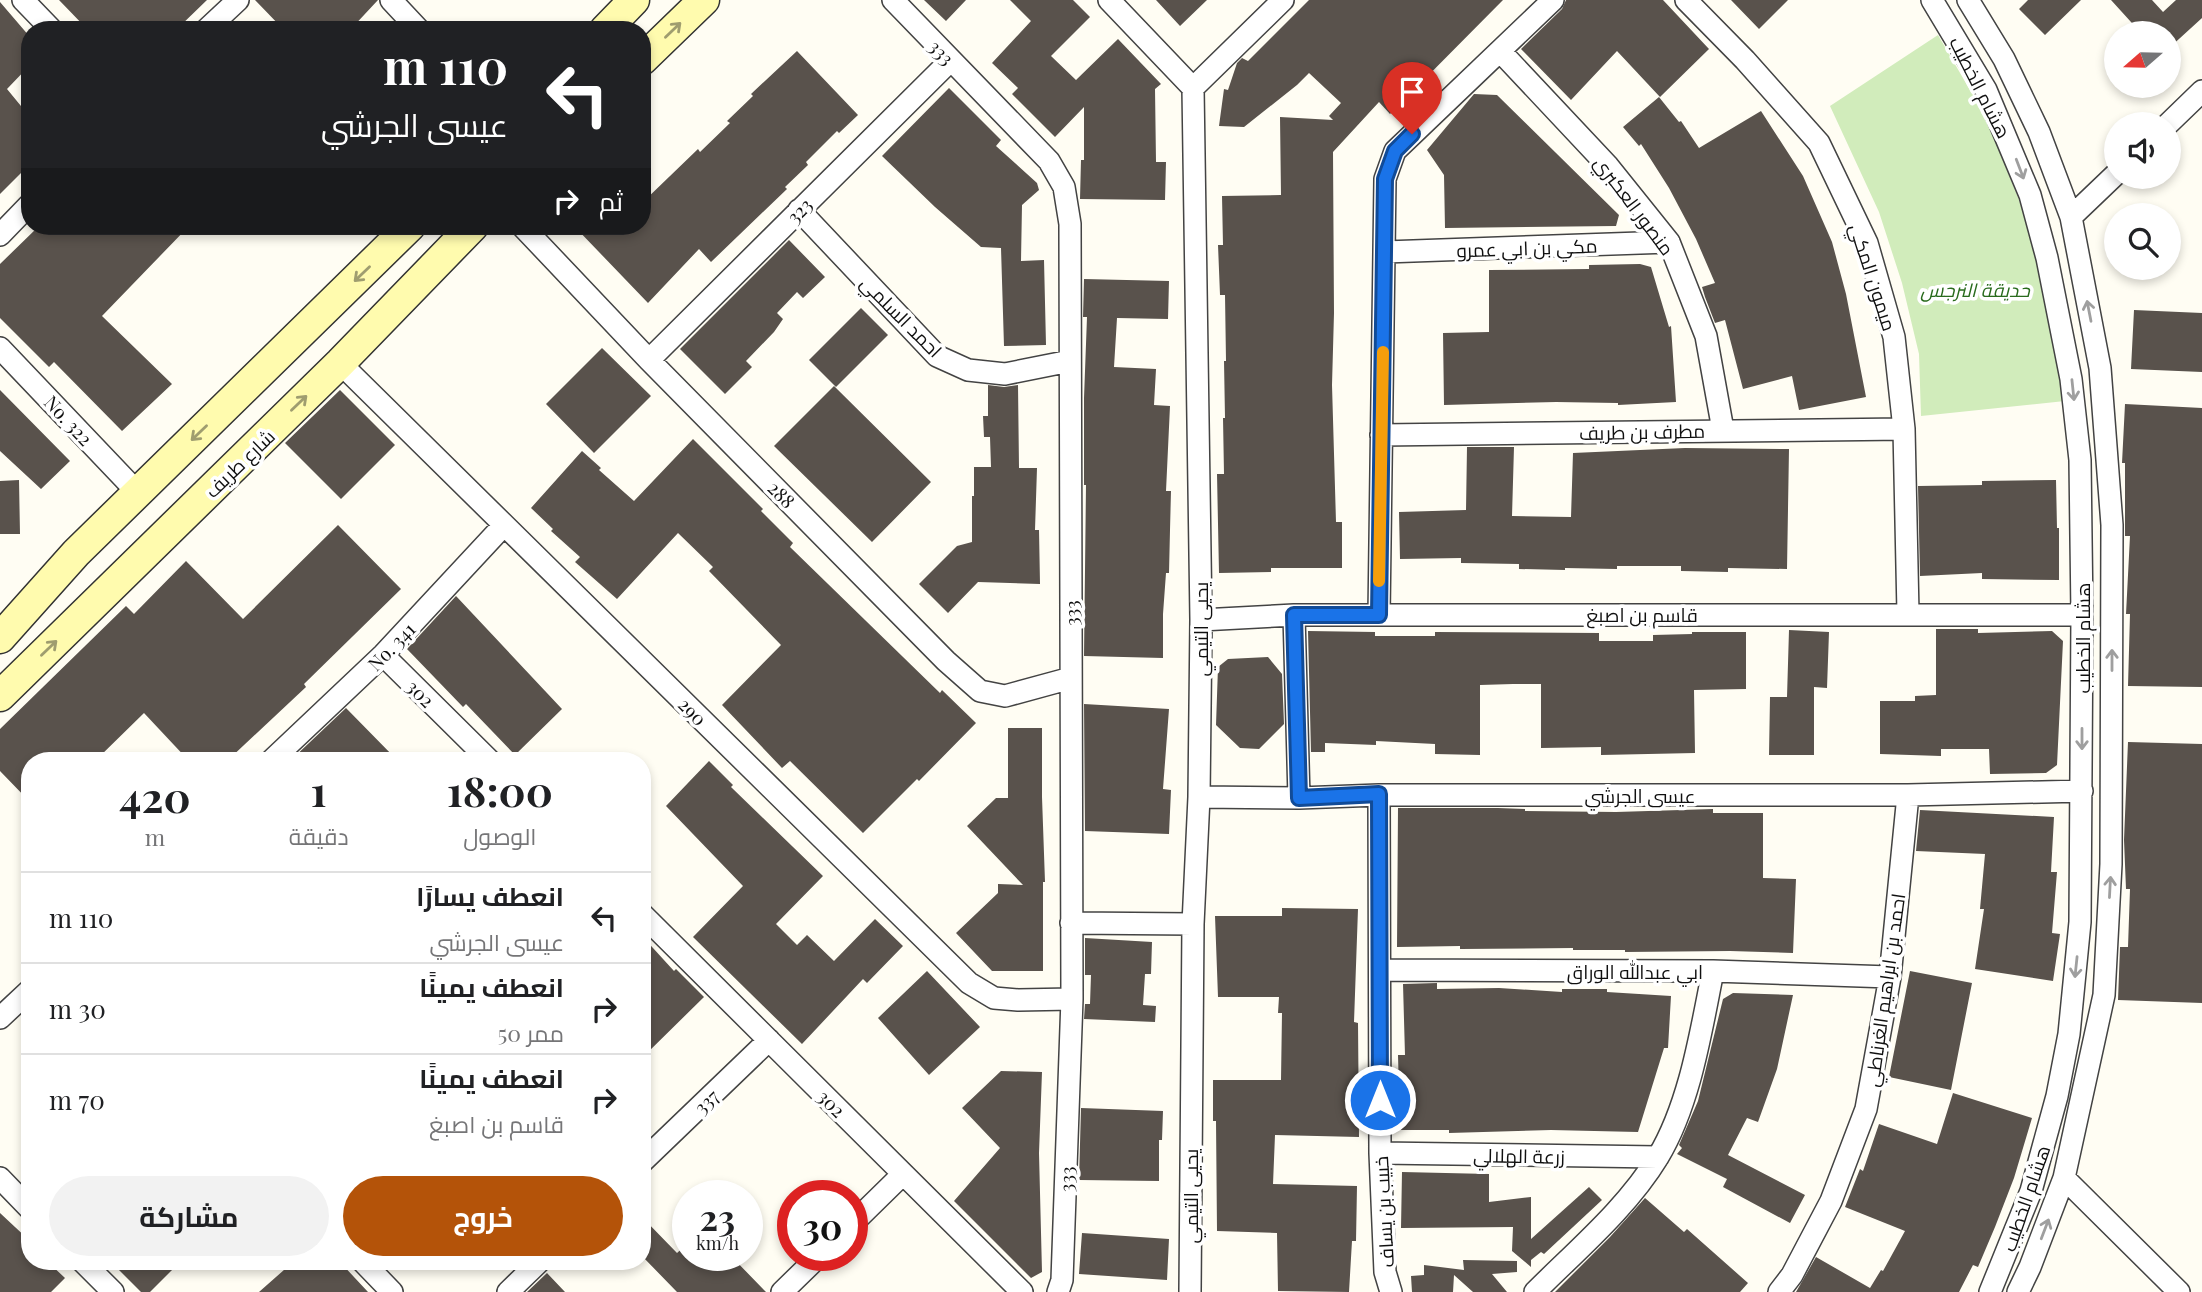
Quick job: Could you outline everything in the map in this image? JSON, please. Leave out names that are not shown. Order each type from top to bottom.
[{"type":"street","points":[[23,0],[43,21]]},
{"type":"street","points":[[215,21],[237,0]]},
{"type":"street","points":[[390,0],[410,21]]},
{"type":"street","points":[[614,21],[634,0]]},
{"type":"street","points":[[651,51],[704,0]]},
{"type":"street","name":"333","points":[[893,0],[1049,161],[1064,187],[1070,223],[1072,999],[1062,1280],[1058,1292]]},
{"type":"street","points":[[1109,0],[1193,88],[1283,0]]},
{"type":"street","points":[[1379,615],[1385,179],[1395,151],[1553,0]]},
{"type":"street","name":"ميمون المكي","points":[[1686,0],[1745,60],[1819,143],[1867,243],[1894,337],[1904,429],[1908,613]]},
{"type":"street","name":"هشام الخطيب","points":[[1933,0],[1986,90],[2030,195],[2047,258],[2071,379],[2080,460],[2080,922],[2069,1034],[2057,1096],[2031,1191],[1990,1292]]},
{"type":"street","name":"هشام الخطيب","points":[[1968,0],[2010,71],[2039,132],[2071,217],[2100,368],[2112,525],[2111,864],[2104,995],[2064,1178],[2018,1292]]},
{"type":"street","name":"منصور العكبري","points":[[1500,51],[1608,166],[1669,243],[1706,336],[1723,430]]},
{"type":"street","name":"323","points":[[649,360],[950,61]]},
{"type":"street","name":"يحيى التيمي","points":[[1190,1292],[1193,924],[1199,797],[1201,620],[1193,88]]},
{"type":"street","points":[[2180,112],[2202,91]]},
{"type":"street","points":[[2071,217],[2104,185]]},
{"type":"street","name":"احمد السلمي","points":[[799,210],[937,356],[968,370],[1005,374],[1070,361]]},
{"type":"street","points":[[0,235],[21,213]]},
{"type":"street","points":[[0,638],[76,553],[401,235]]},
{"type":"street","name":"شارع طريف","points":[[0,696],[340,363],[464,235]]},
{"type":"street","name":"288","points":[[531,235],[649,360],[946,661],[980,691],[1005,696],[1071,678]]},
{"type":"street","name":"مكي بن ابي عمرو","points":[[1385,252],[1669,243]]},
{"type":"street","name":"No. 322","points":[[0,348],[138,493]]},
{"type":"street","name":"290","points":[[340,363],[969,983],[994,998],[1072,999]]},
{"type":"street","name":"مطرف بن طريف","points":[[1381,435],[1904,429]]},
{"type":"street","name":"No. 341","points":[[281,752],[383,655],[504,525]]},
{"type":"street","points":[[1294,615],[1299,798]]},
{"type":"street","name":"قاسم بن اصبغ","points":[[1201,620],[1294,615],[2082,615]]},
{"type":"street","name":"302","points":[[383,655],[480,752]]},
{"type":"street","name":"عيسى الجرشي","points":[[1199,797],[2082,791]]},
{"type":"street","name":"خبيب بن يساف","points":[[1379,794],[1380,1153],[1385,1272],[1391,1292]]},
{"type":"street","name":"احمد بن ابراهيم الغرناطي","points":[[1779,1292],[1792,1275],[1831,1201],[1866,1109],[1890,977],[1908,794]]},
{"type":"street","name":"302","points":[[651,923],[1022,1292]]},
{"type":"street","points":[[1072,923],[1193,924]]},
{"type":"street","name":"ابي عبدالله الوراق","points":[[1380,970],[1713,971],[1890,977]]},
{"type":"street","points":[[1535,1292],[1627,1199],[1658,1157],[1678,1112],[1696,1050],[1713,971]]},
{"type":"street","points":[[0,1018],[21,998]]},
{"type":"street","name":"337","points":[[651,1153],[769,1040]]},
{"type":"street","name":"زرعة الهلالي","points":[[1380,1153],[1658,1157]]},
{"type":"street","points":[[868,1209],[904,1174]]},
{"type":"street","points":[[0,1178],[21,1200]]},
{"type":"street","points":[[2064,1178],[2179,1292]]},
{"type":"street","points":[[91,1270],[113,1292]]},
{"type":"street","points":[[371,1270],[392,1292]]},
{"type":"street","points":[[508,1292],[531,1270]]},
{"type":"street","points":[[782,1292],[804,1271]]},
{"type":"green space","name":"حديقة النرجس","points":[[1938,35],[1985,116],[2019,200],[2042,270],[2065,401],[1921,416],[1919,354],[1902,283],[1879,212],[1830,106]]},
{"type":"building","points":[[59,0],[207,0],[185,21],[79,21]]},
{"type":"building","points":[[255,0],[378,0],[358,21],[275,21]]},
{"type":"building","points":[[924,0],[966,0],[946,21]]},
{"type":"building","points":[[1010,0],[1073,0],[1090,17],[1051,56],[1076,80],[1118,39],[1161,84],[1155,89],[1156,162],[1166,162],[1165,200],[1080,199],[1081,160],[1084,160],[1084,107],[1055,137],[1012,94],[1018,88],[992,63],[1031,21]]},
{"type":"building","points":[[1156,0],[1207,0],[1180,26]]},
{"type":"building","points":[[1309,0],[1503,0],[1390,114],[1379,102],[1333,152],[1332,385],[1336,522],[1342,522],[1342,568],[1271,568],[1271,572],[1219,573],[1217,474],[1224,474],[1226,361],[1225,295],[1220,295],[1218,245],[1223,245],[1222,196],[1281,195],[1280,117],[1333,120],[1329,116],[1341,103],[1309,73],[1244,127],[1219,126],[1224,89],[1228,90],[1237,63],[1242,58],[1248,61]]},
{"type":"building","points":[[1566,0],[1663,0],[1709,49],[1660,97],[1617,51],[1571,100],[1521,49],[1562,9]]},
{"type":"building","points":[[1731,0],[1788,0],[1759,29]]},
{"type":"building","points":[[2028,0],[2081,0],[2045,35],[2019,9]]},
{"type":"building","points":[[2111,0],[2152,0],[2163,12],[2176,0],[2202,0],[2202,18],[2181,37],[2181,21],[2130,21]]},
{"type":"building","points":[[0,2],[21,26],[21,74],[7,89],[21,106],[21,173],[0,194]]},
{"type":"building","points":[[797,51],[858,115],[839,133],[837,131],[806,162],[808,165],[785,187],[787,189],[711,262],[699,249],[648,303],[583,235],[651,235],[651,194],[698,149],[700,152],[730,123],[727,121],[753,96],[751,94]]},
{"type":"building","points":[[949,88],[1001,140],[996,146],[1037,183],[1039,190],[1022,205],[1021,261],[1044,260],[1046,345],[1004,346],[1001,248],[981,247],[882,156]]},
{"type":"building","points":[[1474,94],[1497,95],[1619,215],[1616,226],[1445,228],[1444,175],[1427,150]]},
{"type":"building","points":[[1659,97],[1679,122],[1681,121],[1699,148],[1761,111],[1803,176],[1832,242],[1846,294],[1866,397],[1799,410],[1792,376],[1743,389],[1725,320],[1715,323],[1705,297],[1702,287],[1715,283],[1696,239],[1669,188],[1641,144],[1639,146],[1623,127]]},
{"type":"building","points":[[30,235],[180,235],[102,316],[172,384],[122,431],[54,362],[49,367],[0,318],[0,264]]},
{"type":"building","points":[[789,240],[825,277],[803,298],[797,292],[777,313],[783,319],[746,361],[752,367],[725,394],[680,349]]},
{"type":"building","points":[[1640,264],[1651,267],[1669,327],[1671,326],[1676,402],[1618,405],[1556,402],[1444,405],[1443,333],[1489,332],[1489,270],[1589,269],[1589,265]]},
{"type":"building","points":[[1084,279],[1169,281],[1168,319],[1117,318],[1114,367],[1156,369],[1154,405],[1170,406],[1166,491],[1171,491],[1169,573],[1166,573],[1163,614],[1163,658],[1084,656],[1084,398],[1087,317],[1083,317]]},
{"type":"building","points":[[861,308],[888,335],[836,387],[809,360]]},
{"type":"building","points":[[2134,310],[2202,313],[2202,372],[2131,369]]},
{"type":"building","points":[[602,348],[651,396],[594,453],[546,404]]},
{"type":"building","points":[[988,385],[1018,385],[1019,468],[1037,468],[1035,530],[1039,530],[1040,584],[978,582],[948,613],[919,584],[957,546],[972,542],[974,467],[991,467],[990,437],[984,437],[983,416],[988,416]]},
{"type":"building","points":[[834,386],[931,482],[872,542],[774,446]]},
{"type":"building","points":[[0,390],[70,461],[41,489],[0,451]]},
{"type":"building","points":[[340,390],[395,445],[341,499],[285,443]]},
{"type":"building","points":[[2125,404],[2202,408],[2202,687],[2128,686],[2130,614],[2126,614],[2130,536],[2125,536],[2125,463],[2122,463]]},
{"type":"building","points":[[693,439],[763,509],[761,511],[793,543],[790,547],[940,693],[942,690],[976,723],[863,833],[790,761],[782,768],[722,705],[781,645],[709,571],[713,567],[678,533],[617,599],[575,562],[580,557],[551,531],[553,529],[531,508],[582,451],[634,501]]},
{"type":"building","points":[[1467,447],[1514,447],[1512,516],[1571,517],[1573,453],[1685,448],[1789,449],[1787,569],[1728,568],[1728,572],[1681,571],[1681,566],[1617,566],[1617,569],[1519,569],[1519,564],[1461,563],[1461,558],[1400,559],[1399,512],[1466,510]]},
{"type":"building","points":[[19,480],[20,534],[0,534],[0,481]]},
{"type":"building","points":[[2056,480],[2059,580],[1982,579],[1982,573],[1920,576],[1918,486],[1982,485],[1982,481]]},
{"type":"building","points":[[338,525],[401,589],[304,684],[306,687],[237,752],[181,752],[144,713],[104,752],[21,752],[21,793],[0,771],[0,729],[126,606],[134,614],[186,561],[243,619]]},
{"type":"building","points":[[456,596],[562,709],[518,752],[512,752],[466,704],[463,707],[407,649]]},
{"type":"building","points":[[1936,629],[1978,629],[1978,633],[2052,631],[2063,641],[2057,765],[2046,773],[1990,774],[1989,749],[1941,749],[1941,756],[1880,754],[1880,701],[1915,701],[1915,696],[1936,695]]},
{"type":"building","points":[[1789,630],[1829,632],[1827,688],[1814,687],[1814,755],[1769,755],[1770,697],[1787,697]]},
{"type":"building","points":[[1308,631],[1375,632],[1375,636],[1435,636],[1435,632],[1599,633],[1599,641],[1653,641],[1653,635],[1692,632],[1746,632],[1746,689],[1694,690],[1695,753],[1601,755],[1601,747],[1541,748],[1541,684],[1480,685],[1480,755],[1435,754],[1435,744],[1376,741],[1376,745],[1325,743],[1325,752],[1311,752]]},
{"type":"building","points":[[1268,657],[1282,674],[1284,724],[1259,749],[1240,748],[1216,725],[1218,667],[1228,659]]},
{"type":"building","points":[[1084,704],[1169,709],[1163,789],[1171,790],[1169,834],[1085,831]]},
{"type":"building","points":[[346,708],[389,752],[300,752]]},
{"type":"building","points":[[1008,728],[1042,728],[1045,882],[1043,971],[992,971],[956,933],[998,893],[998,884],[1023,885],[967,826],[996,798],[1008,798]]},
{"type":"building","points":[[2128,742],[2202,744],[2202,1003],[2118,1000],[2120,947],[2128,947],[2130,889],[2126,889],[2124,840]]},
{"type":"building","points":[[709,761],[733,785],[731,787],[823,876],[776,924],[797,945],[807,935],[834,961],[875,919],[903,946],[867,983],[863,979],[802,1044],[693,937],[743,886],[666,806]]},
{"type":"building","points":[[1398,808],[1616,812],[1713,809],[1713,813],[1763,813],[1763,878],[1796,879],[1793,953],[1397,947]]},
{"type":"building","points":[[1920,810],[2054,817],[2051,872],[2057,872],[2052,933],[2060,934],[2053,981],[1975,969],[1984,909],[1980,909],[1985,854],[1916,851]]},
{"type":"building","points":[[1282,908],[1358,909],[1354,1022],[1358,1023],[1359,1137],[1275,1135],[1273,1184],[1357,1186],[1356,1241],[1352,1241],[1349,1292],[1278,1291],[1277,1233],[1217,1231],[1213,1080],[1281,1080],[1282,1013],[1278,1013],[1279,997],[1218,997],[1215,916],[1282,916]]},
{"type":"building","points":[[1085,938],[1152,942],[1151,974],[1145,974],[1143,1005],[1156,1006],[1155,1022],[1084,1019],[1085,1004],[1090,1004],[1091,975],[1085,975]]},
{"type":"building","points":[[651,946],[674,971],[676,969],[704,997],[651,1049]]},
{"type":"building","points":[[927,971],[980,1027],[929,1075],[878,1018]]},
{"type":"building","points":[[1910,971],[1972,983],[1951,1090],[1889,1077]]},
{"type":"building","points":[[1437,983],[1437,989],[1499,988],[1562,992],[1562,989],[1607,989],[1607,992],[1671,996],[1668,1048],[1664,1048],[1638,1132],[1551,1130],[1449,1133],[1449,1130],[1400,1130],[1398,1055],[1405,1055],[1403,984]]},
{"type":"building","points":[[1733,993],[1793,995],[1777,1069],[1758,1122],[1747,1118],[1728,1155],[1805,1195],[1790,1223],[1723,1187],[1727,1179],[1677,1154],[1682,1148],[1679,1145],[1698,1101],[1723,999]]},
{"type":"building","points":[[1001,1071],[1042,1072],[1039,1153],[1042,1272],[1031,1278],[954,1201],[1000,1148],[962,1108]]},
{"type":"building","points":[[1953,1093],[2032,1118],[2014,1178],[1995,1227],[1978,1267],[1973,1265],[1959,1292],[1796,1292],[1816,1257],[1870,1288],[1881,1270],[1883,1271],[1905,1231],[1845,1207],[1860,1169],[1863,1171],[1879,1124],[1937,1144]]},
{"type":"building","points":[[1081,1108],[1163,1111],[1162,1140],[1159,1140],[1159,1181],[1079,1180]]},
{"type":"building","points":[[1402,1172],[1489,1174],[1489,1202],[1531,1197],[1531,1239],[1589,1187],[1602,1200],[1544,1254],[1541,1252],[1531,1260],[1531,1267],[1512,1251],[1513,1227],[1401,1228]]},
{"type":"building","points":[[1645,1198],[1684,1232],[1687,1229],[1748,1283],[1740,1292],[1555,1292]]},
{"type":"building","points":[[0,1213],[21,1233],[21,1270],[56,1270],[65,1278],[51,1292],[0,1292]]},
{"type":"building","points":[[651,1226],[672,1248],[672,1271],[746,1271],[766,1292],[677,1292],[651,1265]]},
{"type":"building","points":[[1082,1233],[1169,1239],[1167,1280],[1079,1274]]},
{"type":"building","points":[[1463,1260],[1517,1261],[1517,1272],[1492,1274],[1507,1292],[1473,1292],[1454,1275],[1453,1292],[1412,1292],[1411,1276],[1424,1275],[1424,1265],[1464,1270]]},
{"type":"building","points":[[119,1270],[172,1270],[150,1292],[141,1292]]},
{"type":"building","points":[[284,1270],[347,1270],[368,1292],[259,1292]]},
{"type":"building","points":[[547,1273],[565,1292],[527,1292]]},
{"type":"slow traffic","points":[[1379,581],[1383,352]]},
{"type":"route","points":[[1380,1100],[1379,794],[1299,798],[1294,615],[1379,615],[1385,179],[1395,151],[1412,134]]}]
